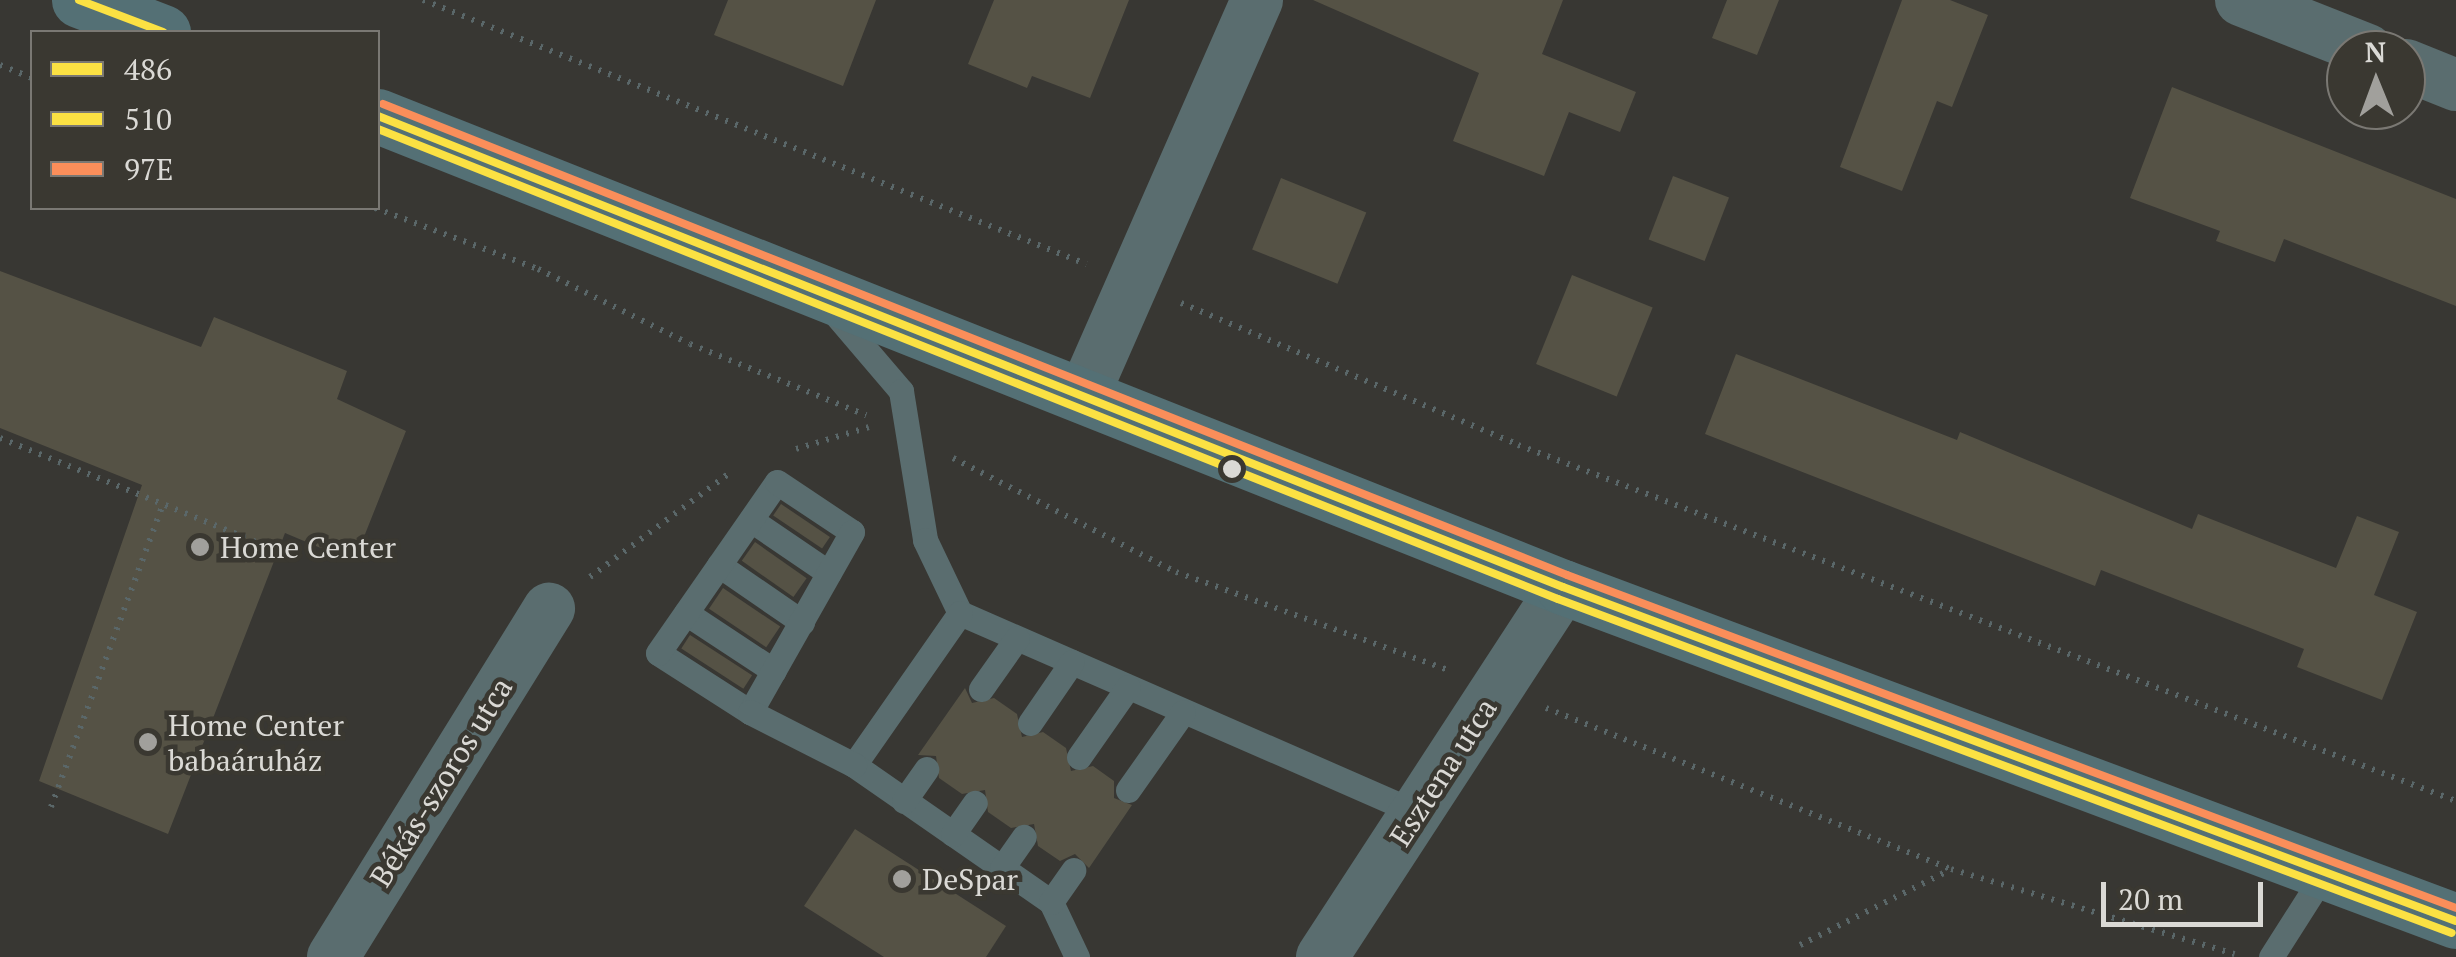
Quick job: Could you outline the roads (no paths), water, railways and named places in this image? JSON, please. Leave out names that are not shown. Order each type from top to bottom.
[{"type":"main road","points":[[79,0],[158,30]]},
{"type":"main road","points":[[380,117],[1084,392],[1562,587],[2327,869],[2456,921]]},
{"type":"street","points":[[1084,392],[1257,0]]},
{"type":"street","points":[[2241,0],[2326,33]]},
{"type":"street","points":[[2426,73],[2456,84]]},
{"type":"street","name":"Esztena utca","points":[[1322,957],[1562,587]]},
{"type":"street","name":"Békás-szoros utca","points":[[333,957],[550,608]]},
{"type":"lane","points":[[810,284],[901,391],[912,434],[925,540],[960,614],[1418,812]]},
{"type":"lane","points":[[750,712],[852,532],[777,482],[658,653],[750,712],[854,766],[1051,902],[1077,957]]},
{"type":"lane","points":[[751,520],[829,573]]},
{"type":"lane","points":[[719,565],[802,622]]},
{"type":"lane","points":[[686,613],[774,671]]},
{"type":"lane","points":[[854,766],[960,614]]},
{"type":"lane","points":[[981,689],[1016,638]]},
{"type":"lane","points":[[1030,724],[1072,662]]},
{"type":"lane","points":[[1079,757],[1128,686]]},
{"type":"lane","points":[[1128,790],[1183,712]]},
{"type":"lane","points":[[904,801],[926,769]]},
{"type":"lane","points":[[953,834],[975,803]]},
{"type":"lane","points":[[1002,868],[1024,837]]},
{"type":"lane","points":[[2271,957],[2327,869]]},
{"type":"lane","points":[[1051,902],[1073,870]]},
{"type":"place","name":"Home Center","points":[[200,547]]},
{"type":"place","name":"Home Center babaáruház","points":[[148,742]]},
{"type":"place","name":"DeSpar","points":[[902,879]]}]
